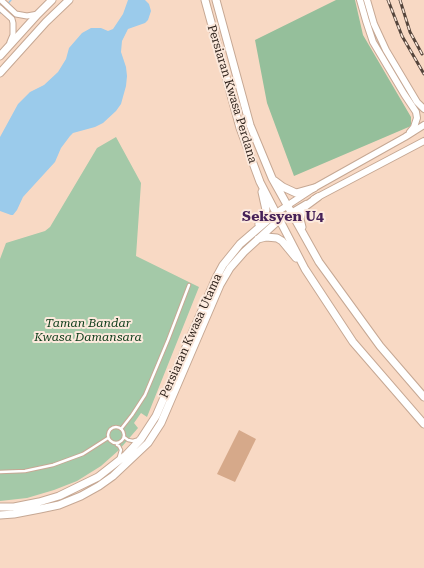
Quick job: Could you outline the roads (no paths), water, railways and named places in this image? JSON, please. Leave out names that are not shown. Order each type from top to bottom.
[{"type":"main road","points":[[2,54],[52,0]]},
{"type":"main road","points":[[0,73],[46,22],[69,0]]},
{"type":"main road","name":"Persiaran Kwasa Perdana","points":[[205,0],[240,128],[260,182],[305,269],[353,342],[424,424]]},
{"type":"main road","name":"Persiaran Kwasa Perdana","points":[[216,0],[250,124],[272,178],[304,238],[319,262],[380,346],[424,397]]},
{"type":"main road","points":[[272,178],[283,187],[296,193],[301,193],[314,188]]},
{"type":"main road","points":[[240,244],[265,215],[266,210],[260,182]]},
{"type":"main road","points":[[304,238],[300,215],[304,208],[318,197]]},
{"type":"main road","name":"Persiaran Kwasa Utama","points":[[0,515],[40,510],[59,505],[81,496],[113,476],[148,443],[170,402],[220,285],[230,268],[278,216]]},
{"type":"main road","name":"Persiaran Kwasa Utama","points":[[0,507],[14,507],[59,496],[98,478],[126,455],[140,439],[156,416],[223,265],[240,244],[278,216]]},
{"type":"main road","points":[[257,239],[266,237],[277,238],[282,241],[305,269]]},
{"type":"main road","points":[[412,410],[424,419]]},
{"type":"street","points":[[1,0],[16,14],[27,16],[38,14]]},
{"type":"street","points":[[360,0],[374,42],[416,112],[417,118],[414,127],[405,138]]},
{"type":"street","points":[[367,0],[374,24],[386,50],[417,102],[424,110]]},
{"type":"street","points":[[0,8],[12,19],[14,35],[2,54]]},
{"type":"street","name":"Persiaran Kwasa Utama","points":[[278,216],[314,188],[405,138],[424,125]]},
{"type":"street","name":"Persiaran Kwasa Utama","points":[[288,208],[318,197],[423,142]]},
{"type":"lane","points":[[120,429],[132,415],[144,395],[168,340],[189,285]]},
{"type":"lane","points":[[108,438],[108,433],[111,429],[116,427],[124,433],[124,437],[128,440],[133,441],[140,439]]},
{"type":"lane","points":[[114,444],[120,443],[124,437]]},
{"type":"lane","points":[[108,438],[114,444],[119,446],[121,450],[120,455],[111,467]]},
{"type":"lane","points":[[0,472],[25,471],[53,465],[83,454],[108,438]]},
{"type":"water","points":[[128,0],[145,0],[149,4],[151,11],[148,20],[145,23],[128,29],[122,41],[121,52],[126,67],[127,76],[121,104],[103,123],[95,127],[73,133],[70,136],[61,148],[55,162],[23,197],[13,215],[0,211],[0,137],[18,104],[30,92],[44,85],[58,72],[66,59],[69,48],[82,33],[91,28],[101,28],[108,31],[113,29],[123,14]]},
{"type":"waterway","points":[[0,13],[11,0]]},
{"type":"railway","points":[[388,0],[402,36],[424,74]]},
{"type":"railway","points":[[400,0],[410,32],[422,54]]},
{"type":"district","name":"Seksyen U4","points":[[283,217]]},
{"type":"park label","name":"Taman Bandar Kwasa Damansara","points":[[88,330]]}]
